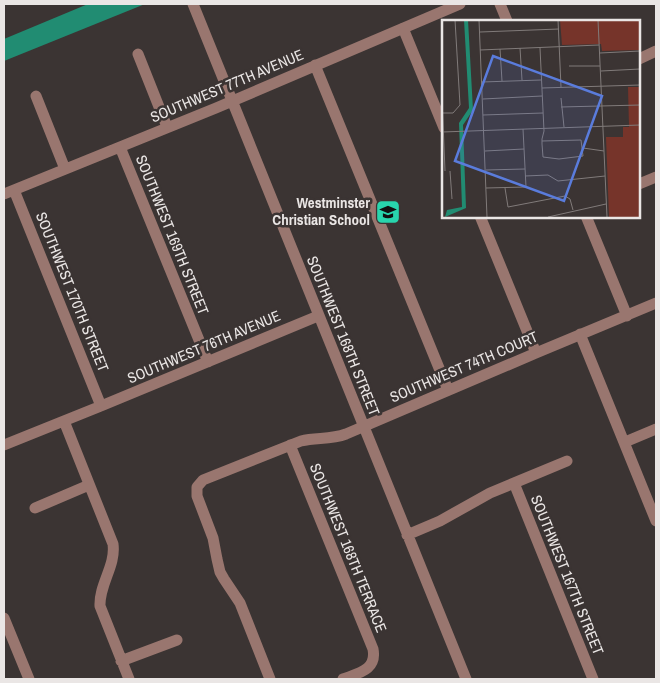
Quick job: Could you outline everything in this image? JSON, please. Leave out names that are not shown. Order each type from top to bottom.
[{"type":"street","name":"SOUTHWEST 168TH STREET","points":[[193,4],[466,679]]},
{"type":"street","name":"SOUTHWEST 77TH AVENUE","points":[[9,192],[232,101],[460,4]]},
{"type":"street","points":[[500,4],[507,20]]},
{"type":"street","points":[[403,28],[442,123]]},
{"type":"street","points":[[640,59],[656,51]]},
{"type":"street","points":[[138,54],[167,128]]},
{"type":"street","points":[[315,65],[448,390]]},
{"type":"street","points":[[36,96],[65,169]]},
{"type":"street","name":"SOUTHWEST 169TH STREET","points":[[120,147],[208,362]]},
{"type":"street","points":[[640,184],[656,177]]},
{"type":"street","name":"SOUTHWEST 170TH STREET","points":[[9,192],[101,406]]},
{"type":"street","points":[[481,218],[536,352]]},
{"type":"street","points":[[587,218],[627,316]]},
{"type":"street","name":"SOUTHWEST 74TH COURT","points":[[270,679],[240,603],[220,572],[213,538],[197,496],[199,484],[202,480],[290,445],[306,440],[340,436],[364,427],[536,352],[656,303]]},
{"type":"street","name":"SOUTHWEST 76TH AVENUE","points":[[4,445],[318,316]]},
{"type":"street","points":[[580,334],[656,520]]},
{"type":"street","points":[[64,421],[113,544],[113,560],[102,589],[101,611],[129,679]]},
{"type":"street","points":[[625,442],[656,429]]},
{"type":"street","name":"SOUTHWEST 168TH TERRACE","points":[[290,445],[373,649],[372,663],[364,671],[343,679]]},
{"type":"street","points":[[408,535],[440,521],[481,498],[566,462]]},
{"type":"street","name":"SOUTHWEST 167TH STREET","points":[[514,483],[592,679]]},
{"type":"street","points":[[35,508],[89,485]]},
{"type":"street","points":[[4,618],[30,679]]},
{"type":"street","points":[[121,661],[177,640]]},
{"type":"shaded area","points":[[88,4],[145,4],[4,61],[4,39]]},
{"type":"place","name":"Westminster Christian School","points":[[388,212]]}]
